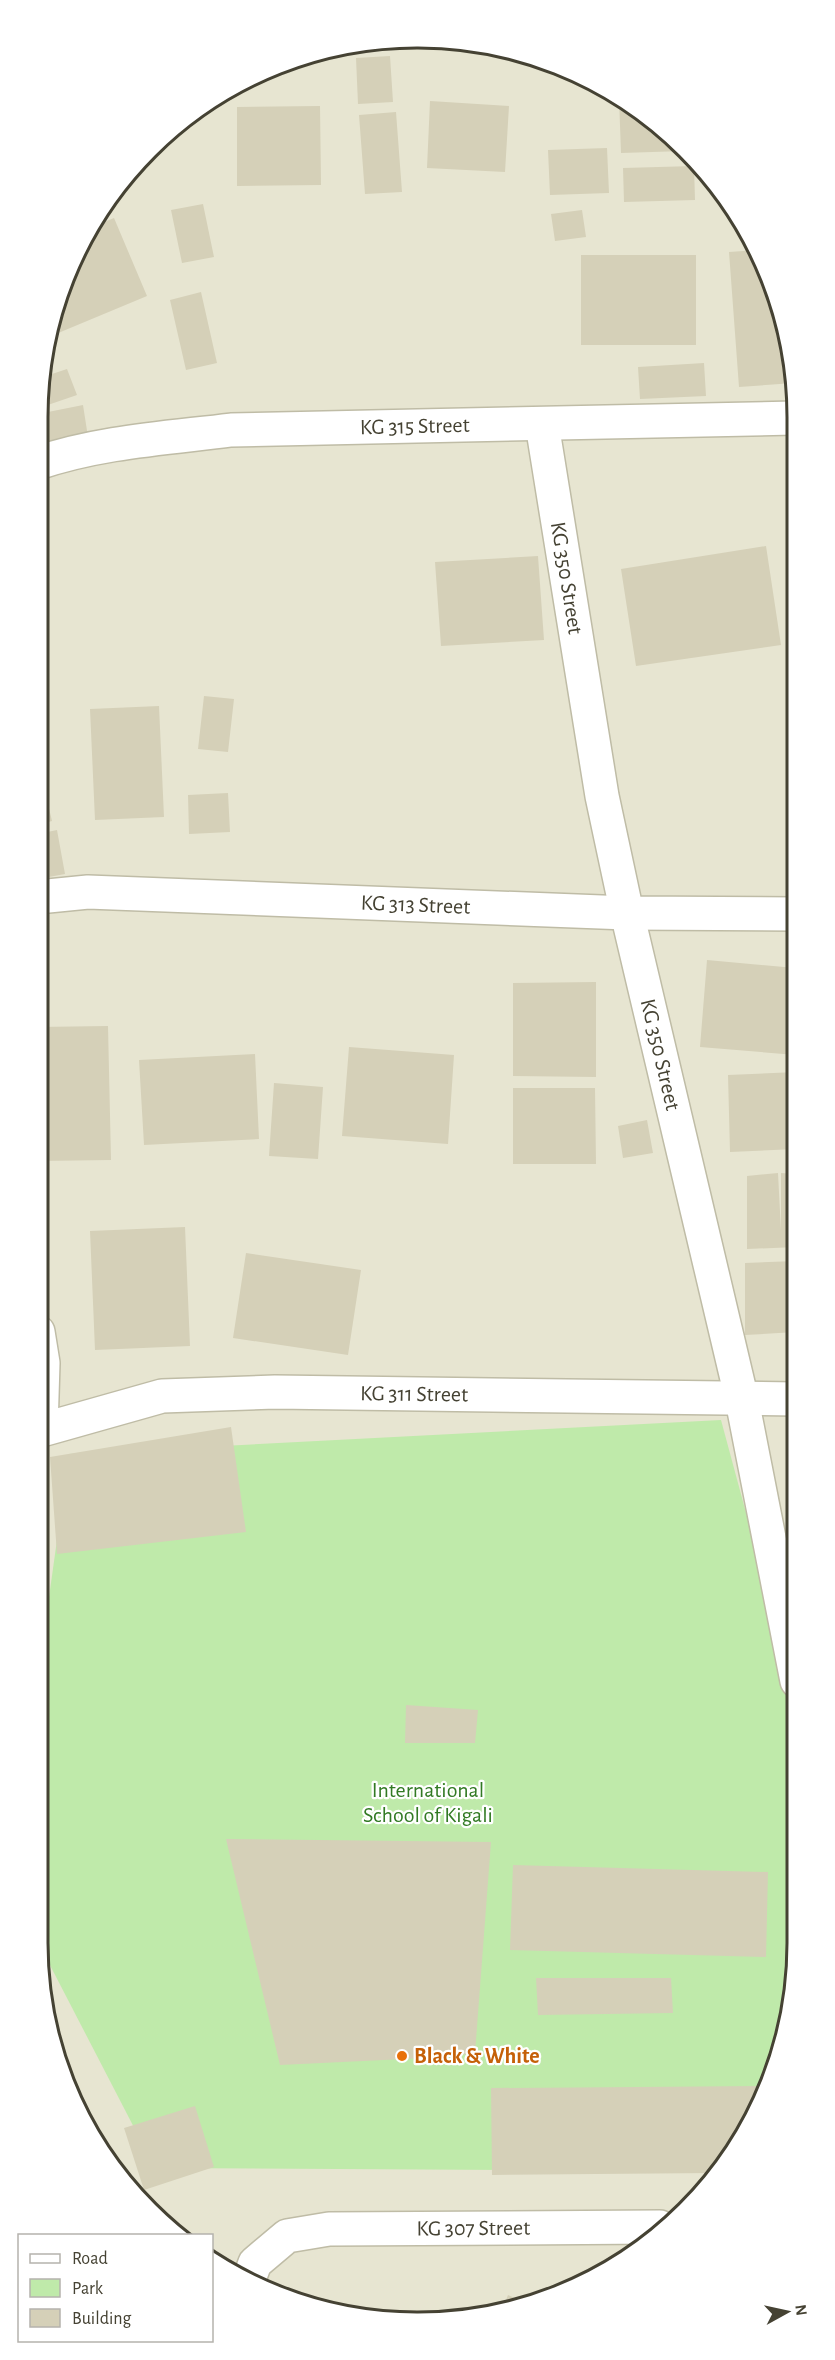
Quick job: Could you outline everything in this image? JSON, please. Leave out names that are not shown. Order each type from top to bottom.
[{"type":"street","name":"KG 315 Street","points":[[48,460],[83,451],[231,430],[787,418]]},
{"type":"street","name":"KG 350 Street","points":[[542,424],[602,796],[627,913],[742,1400],[787,1630]]},
{"type":"street","name":"KG 313 Street","points":[[48,896],[88,892],[627,913],[787,914]]},
{"type":"street","name":"KG 311 Street","points":[[48,1428],[162,1396],[252,1392],[787,1399]]},
{"type":"street","name":"KG 307 Street","points":[[251,2273],[255,2263],[287,2236],[329,2229],[653,2227]]},
{"type":"shaded area","points":[[418,48],[490,55],[536,68],[581,86],[623,110],[679,156],[725,212],[749,254],[774,322],[784,369],[787,418],[787,1942],[780,2015],[759,2084],[725,2148],[679,2204],[642,2236],[623,2250],[581,2274],[536,2292],[490,2305],[418,2312],[345,2305],[276,2284],[213,2251],[213,2234],[191,2234],[174,2220],[156,2204],[124,2167],[110,2148],[86,2106],[61,2038],[51,1991],[48,1942],[48,418],[55,345],[76,276],[110,212],[156,156],[212,110],[276,76],[345,55]]},
{"type":"green space","name":"International School of Kigali","points":[[721,1420],[787,1665],[787,1942],[780,2015],[767,2061],[749,2106],[725,2148],[708,2171],[155,2168],[49,1963],[48,1604],[69,1454]]},
{"type":"building","points":[[390,56],[393,102],[358,104],[356,58]]},
{"type":"building","points":[[430,101],[509,106],[505,172],[427,168]]},
{"type":"building","points":[[320,106],[321,185],[237,186],[237,107]]},
{"type":"building","points":[[619,108],[674,151],[621,153]]},
{"type":"building","points":[[396,112],[402,192],[365,194],[359,115]]},
{"type":"building","points":[[607,148],[609,193],[550,195],[548,150]]},
{"type":"building","points":[[688,166],[694,173],[695,200],[624,202],[623,168]]},
{"type":"building","points":[[203,204],[214,257],[182,263],[171,210]]},
{"type":"building","points":[[582,210],[586,237],[555,241],[551,214]]},
{"type":"building","points":[[114,218],[147,296],[58,333],[76,276],[104,222]]},
{"type":"building","points":[[747,251],[759,276],[780,345],[785,384],[739,387],[729,252]]},
{"type":"building","points":[[581,255],[696,255],[696,345],[581,345]]},
{"type":"building","points":[[201,292],[217,363],[186,370],[170,300]]},
{"type":"building","points":[[704,363],[706,396],[640,399],[638,367]]},
{"type":"building","points":[[67,369],[77,395],[49,405],[51,374]]},
{"type":"building","points":[[83,405],[88,437],[48,445],[48,412]]},
{"type":"building","points":[[766,546],[781,645],[636,666],[621,569]]},
{"type":"building","points":[[538,556],[544,640],[441,646],[435,562]]},
{"type":"building","points":[[204,696],[234,699],[228,752],[198,749]]},
{"type":"building","points":[[159,706],[164,817],[95,820],[90,709]]},
{"type":"building","points":[[228,793],[230,832],[189,834],[188,795]]},
{"type":"building","points":[[48,804],[52,821],[48,822]]},
{"type":"building","points":[[57,830],[65,874],[48,877],[48,832]]},
{"type":"building","points":[[707,960],[787,967],[787,1054],[700,1047]]},
{"type":"building","points":[[596,982],[596,1077],[513,1076],[513,983]]},
{"type":"building","points":[[108,1026],[111,1160],[48,1161],[48,1027]]},
{"type":"building","points":[[349,1047],[454,1055],[448,1144],[342,1136]]},
{"type":"building","points":[[255,1054],[259,1139],[144,1145],[139,1060]]},
{"type":"building","points":[[787,1072],[787,1149],[730,1152],[728,1075]]},
{"type":"building","points":[[274,1083],[323,1087],[318,1159],[269,1156]]},
{"type":"building","points":[[513,1088],[595,1088],[596,1164],[513,1164]]},
{"type":"building","points":[[647,1120],[653,1153],[623,1158],[618,1126]]},
{"type":"building","points":[[778,1173],[781,1231],[781,1173],[787,1173],[787,1247],[747,1249],[747,1176]]},
{"type":"building","points":[[185,1227],[190,1346],[95,1350],[90,1231]]},
{"type":"building","points":[[246,1253],[361,1270],[348,1355],[233,1338]]},
{"type":"building","points":[[787,1261],[787,1333],[745,1335],[745,1263]]},
{"type":"building","points":[[231,1427],[246,1532],[57,1554],[50,1457]]},
{"type":"building","points":[[406,1705],[478,1710],[475,1743],[405,1743]]},
{"type":"building","points":[[226,1839],[491,1842],[475,2053],[446,2057],[280,2065]]},
{"type":"building","points":[[513,1865],[768,1872],[766,1957],[510,1950]]},
{"type":"building","points":[[536,1978],[671,1978],[673,2013],[538,2015]]},
{"type":"building","points":[[758,2086],[725,2148],[706,2173],[492,2175],[491,2088]]},
{"type":"building","points":[[195,2106],[214,2167],[144,2190],[124,2128]]},
{"type":"building","points":[[508,2295],[515,2298],[513,2299],[506,2301]]},
{"type":"place","name":"Black & White","points":[[402,2056]]}]
